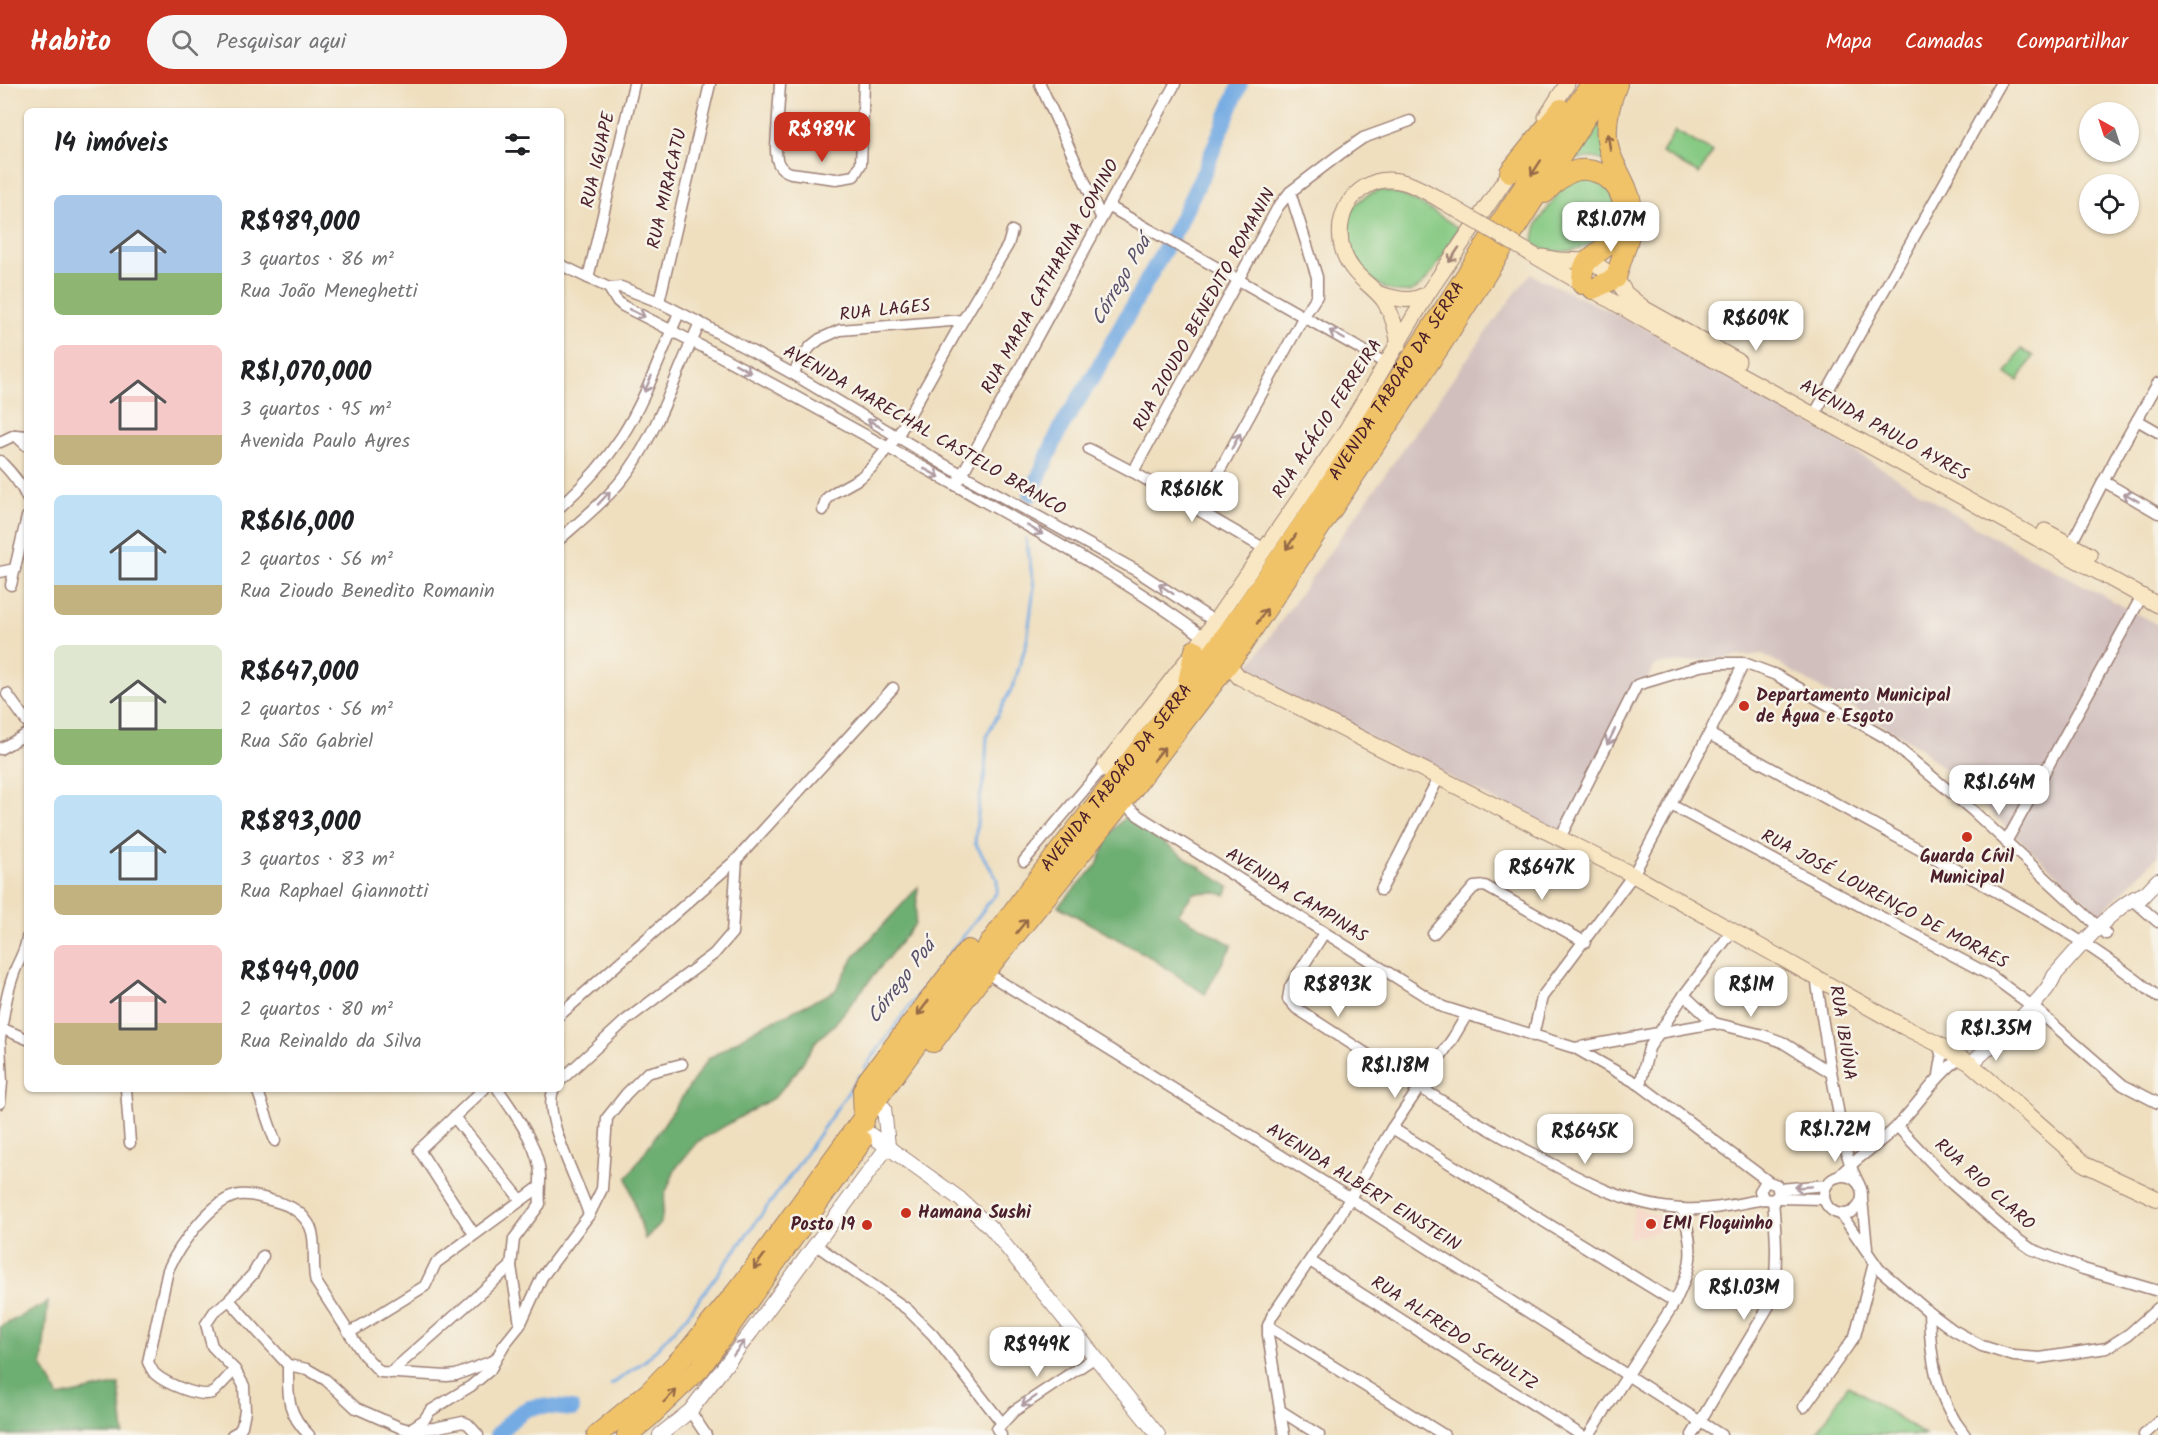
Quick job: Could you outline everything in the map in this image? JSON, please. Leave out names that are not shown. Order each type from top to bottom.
[{"type":"highway","points":[[1510,172],[1582,84]]},
{"type":"highway","name":"AVENIDA TABOÃO DA SERRA","points":[[627,1435],[643,1427],[700,1368],[792,1229],[1007,919],[1083,821],[1110,773],[1187,689],[1206,643],[1311,513],[1591,84]]},
{"type":"highway","name":"AVENIDA TABOÃO DA SERRA","points":[[866,1125],[884,1108],[985,972],[1228,672],[1607,84]]},
{"type":"highway","points":[[1526,211],[1551,186],[1572,172],[1591,171],[1607,178],[1614,184],[1623,202],[1623,223],[1614,240],[1588,261],[1583,270],[1588,287],[1616,278],[1632,218],[1632,206],[1608,144],[1607,111],[1617,84]]},
{"type":"highway","points":[[1311,513],[1329,476],[1342,437]]},
{"type":"highway","points":[[1187,689],[1206,643]]},
{"type":"highway","name":"AVENIDA TABOÃO DA SERRA","points":[[597,1435],[649,1392],[689,1350],[741,1286],[792,1229]]},
{"type":"main road","name":"RUA ACÁCIO FERREIRA","points":[[1214,621],[1342,437],[1428,293],[1567,84]]},
{"type":"main road","points":[[1428,293],[1420,298],[1400,300],[1379,294],[1368,286],[1351,267],[1342,247],[1340,224],[1348,203],[1365,186],[1380,180],[1411,184],[1527,252]]},
{"type":"main road","name":"AVENIDA PAULO AYRES","points":[[1527,252],[1685,344],[1817,410]]},
{"type":"main road","name":"AVENIDA PAULO AYRES","points":[[1527,252],[1559,260],[1588,261],[1603,268],[1616,278],[1626,294],[1645,309],[2045,543],[2158,605]]},
{"type":"main road","points":[[1379,294],[1393,320],[1399,345]]},
{"type":"main road","points":[[1400,300],[1413,319]]},
{"type":"main road","name":"AVENIDA PAULO AYRES","points":[[1883,448],[2070,544],[2158,594]]},
{"type":"main road","points":[[2045,543],[2064,548],[2070,544]]},
{"type":"main road","points":[[1124,800],[1110,773],[1206,643],[1214,621]]},
{"type":"main road","points":[[1206,643],[1228,672],[1633,876],[1966,1060],[2086,1165],[2158,1199]]},
{"type":"street","name":"RUA IGUAPE","points":[[588,279],[634,84]]},
{"type":"street","name":"RUA MIRACATU","points":[[659,302],[710,84]]},
{"type":"street","points":[[780,84],[776,148],[779,166],[791,173],[836,179],[854,176],[861,164],[864,84]]},
{"type":"street","points":[[1040,84],[1101,217]]},
{"type":"street","name":"RUA MARIA CATHARINA COMINO","points":[[956,486],[1175,84]]},
{"type":"street","points":[[1817,410],[2000,84]]},
{"type":"street","name":"RUA ZIOUDO BENEDITO ROMANIN","points":[[1133,472],[1278,207],[1290,192],[1364,138],[1410,121]]},
{"type":"street","points":[[1198,510],[1317,296],[1317,277],[1290,192]]},
{"type":"street","points":[[1108,206],[1387,364]]},
{"type":"street","points":[[823,510],[823,504],[833,493],[860,478],[897,437],[1008,245],[1012,231]]},
{"type":"street","name":"AVENIDA MARECHAL CASTELO BRANCO","points":[[564,267],[609,288],[621,287],[659,302],[700,323],[793,374],[1011,502],[1137,571],[1214,621]]},
{"type":"street","name":"AVENIDA MARECHAL CASTELO BRANCO","points":[[609,288],[616,300],[623,306],[692,340],[889,448],[1129,585],[1206,643]]},
{"type":"street","points":[[564,503],[587,481],[622,436],[679,313]]},
{"type":"street","name":"RUA LAGES","points":[[793,374],[811,346],[840,330],[963,320]]},
{"type":"street","points":[[564,535],[596,507],[630,469],[645,444],[700,323]]},
{"type":"street","points":[[2070,544],[2158,383]]},
{"type":"street","points":[[2137,420],[2158,432]]},
{"type":"street","points":[[0,442],[21,436]]},
{"type":"street","points":[[1089,449],[1265,549]]},
{"type":"street","points":[[0,461],[14,475],[24,490]]},
{"type":"street","points":[[2103,481],[2158,513]]},
{"type":"street","points":[[1004,512],[1011,502]]},
{"type":"street","points":[[11,585],[24,530]]},
{"type":"street","points":[[1066,548],[1072,536]]},
{"type":"street","points":[[0,572],[15,569]]},
{"type":"street","points":[[1129,585],[1137,571]]},
{"type":"street","points":[[2006,842],[2142,596]]},
{"type":"street","points":[[1533,1036],[1542,997],[1633,876],[1744,663]]},
{"type":"street","points":[[1560,838],[1637,685],[1700,666],[1744,663],[1776,675],[1886,738],[1973,811],[2102,931]]},
{"type":"street","points":[[564,1011],[736,859],[893,688]]},
{"type":"street","points":[[7,694],[24,718]]},
{"type":"street","points":[[1709,734],[2089,945],[2158,997]]},
{"type":"street","points":[[0,749],[24,736]]},
{"type":"street","points":[[1024,861],[1110,773]]},
{"type":"street","points":[[1381,890],[1439,777]]},
{"type":"street","name":"AVENIDA CAMPINAS","points":[[1124,800],[1139,816],[1443,1007],[1575,1048],[1640,1085],[1769,1182],[1774,1182],[1773,1197]]},
{"type":"street","name":"RUA JOSÉ LOURENÇO DE MORAES","points":[[1671,805],[1990,975],[2032,1006],[2123,1085],[2158,1103]]},
{"type":"street","points":[[564,1077],[625,1021],[714,954],[732,933],[736,859]]},
{"type":"street","points":[[1324,933],[1290,987],[1288,999],[1296,1008],[1419,1088],[1508,1140],[1592,1185],[1633,1200],[1683,1209],[1725,1206],[1827,1185],[1898,1126],[1939,1076],[1966,1060],[2032,1006],[2051,984],[2059,981],[2102,931],[2158,880]]},
{"type":"street","points":[[1433,934],[1474,886],[1485,886],[1585,942]]},
{"type":"street","points":[[2138,899],[2158,922]]},
{"type":"street","points":[[1640,1085],[1645,1059],[1659,1033],[1684,995],[1733,930]]},
{"type":"street","points":[[0,1103],[2,1083],[0,1037],[7,996],[24,951]]},
{"type":"street","name":"AVENIDA ALBERT EINSTEIN","points":[[985,972],[1351,1199],[1721,1435]]},
{"type":"street","name":"RUA IBIÚNA","points":[[1816,976],[1830,1072],[1849,1165],[1859,1184]]},
{"type":"street","points":[[1684,995],[1714,1023]]},
{"type":"street","points":[[1284,1435],[1268,1326],[1272,1316],[1351,1199],[1392,1128],[1466,1016]]},
{"type":"street","points":[[1575,1048],[1714,1023],[1782,1042],[1830,1072]]},
{"type":"street","points":[[0,1037],[24,1040]]},
{"type":"street","points":[[1938,1044],[1942,1057],[1939,1076]]},
{"type":"street","points":[[409,1430],[424,1420],[430,1411],[490,1370],[520,1325],[542,1277],[589,1215],[602,1189],[608,1119],[626,1094],[647,1073],[682,1064]]},
{"type":"street","points":[[126,1092],[130,1143]]},
{"type":"street","points":[[258,1092],[275,1141]]},
{"type":"street","points":[[474,1234],[419,1150],[481,1092]]},
{"type":"street","points":[[500,1092],[525,1129],[535,1151],[540,1179],[538,1188],[540,1204],[514,1239],[511,1266],[520,1325]]},
{"type":"street","points":[[552,1092],[551,1104],[563,1155],[585,1200],[589,1215]]},
{"type":"street","points":[[660,1435],[690,1411],[888,1146],[884,1108]]},
{"type":"street","points":[[454,1117],[521,1200]]},
{"type":"street","points":[[866,1125],[888,1146],[965,1204],[992,1229],[1158,1435]]},
{"type":"street","name":"RUA RIO CLARO","points":[[1898,1126],[1950,1182],[1999,1225],[2031,1249],[2083,1269],[2158,1291]]},
{"type":"street","points":[[1392,1128],[1675,1302]]},
{"type":"street","points":[[1838,1176],[1853,1179],[1862,1191],[1867,1252]]},
{"type":"street","points":[[1769,1182],[1762,1186],[1761,1196],[1824,1199]]},
{"type":"street","points":[[1827,1185],[1824,1199],[1834,1212],[1841,1214],[1854,1211],[1862,1199]]},
{"type":"street","points":[[350,1333],[425,1286],[436,1263],[538,1188]]},
{"type":"street","points":[[235,1370],[211,1394],[200,1394],[170,1384],[155,1374],[148,1362],[168,1270],[173,1257],[214,1209],[227,1198],[238,1195],[264,1198],[291,1206],[310,1226],[316,1282],[369,1362],[380,1372],[447,1376],[456,1375],[495,1360]]},
{"type":"street","points":[[1692,1435],[1770,1304],[1777,1252],[1773,1197]]},
{"type":"street","points":[[1589,1435],[1675,1302],[1686,1280],[1691,1260],[1691,1241],[1683,1209]]},
{"type":"street","points":[[1841,1214],[1874,1263],[1929,1312],[1953,1330],[1982,1346],[2014,1356],[2040,1358],[2107,1348],[2129,1334],[2158,1308]]},
{"type":"street","points":[[792,1229],[907,1309],[933,1335],[1002,1423]]},
{"type":"street","points":[[232,1435],[242,1426],[245,1411],[244,1386],[235,1370],[212,1346],[206,1324],[214,1312],[229,1300],[253,1274],[263,1256]]},
{"type":"street","name":"RUA ALFREDO SCHULTZ","points":[[1310,1261],[1581,1435]]},
{"type":"street","points":[[1804,1407],[1855,1336],[1874,1263]]},
{"type":"street","points":[[390,1373],[511,1266]]},
{"type":"street","points":[[229,1300],[288,1365],[307,1369],[326,1380],[356,1408],[409,1430],[463,1422],[478,1435]]},
{"type":"street","points":[[1929,1312],[1930,1343],[1935,1377],[1955,1423],[1965,1435]]},
{"type":"street","points":[[1268,1326],[1444,1435]]},
{"type":"street","points":[[1001,1435],[997,1429],[1014,1411],[1094,1358]]},
{"type":"street","points":[[288,1365],[287,1387],[292,1415],[309,1435]]},
{"type":"street","points":[[690,1411],[706,1435]]},
{"type":"street","points":[[1281,1412],[1319,1435]]},
{"type":"street","points":[[2144,1435],[2158,1422]]},
{"type":"shaded area","points":[[1530,274],[1641,326],[1816,427],[1982,531],[2158,625],[2158,856],[2100,914],[1921,748],[1763,654],[1655,665],[1562,834],[1244,673],[1489,328]]},
{"type":"shaded area","name":"EMI Floquinho","points":[[1635,1207],[1666,1219],[1674,1228],[1628,1239]]},
{"type":"green space","points":[[1601,120],[1609,162],[1593,158],[1576,159]]},
{"type":"green space","points":[[1675,131],[1713,152],[1699,174],[1662,153]]},
{"type":"green space","points":[[1594,178],[1617,197],[1616,218],[1611,227],[1595,241],[1569,251],[1551,251],[1533,244],[1537,224],[1563,186],[1574,179]]},
{"type":"green space","points":[[1380,190],[1410,199],[1458,228],[1437,266],[1426,280],[1420,286],[1404,292],[1386,288],[1369,277],[1356,260],[1348,240],[1348,220],[1358,203]]},
{"type":"green space","points":[[2021,349],[2033,356],[2018,381],[2006,374]]},
{"type":"green space","points":[[1125,817],[1229,887],[1225,895],[1214,892],[1193,893],[1178,914],[1232,945],[1205,994],[1148,956],[1058,906],[1097,865],[1111,832]]},
{"type":"green space","points":[[918,887],[915,924],[834,1025],[816,1041],[797,1071],[775,1097],[697,1142],[676,1168],[665,1194],[661,1223],[645,1239],[627,1178],[708,1059],[756,1029],[835,991],[854,957]]},
{"type":"green space","points":[[48,1302],[42,1365],[59,1397],[119,1384],[124,1435],[0,1435],[0,1327]]},
{"type":"green space","points":[[1848,1385],[1925,1435],[1816,1434]]},
{"type":"waterway","name":"Córrego Poá","points":[[1031,494],[1061,427],[1094,375],[1177,227],[1205,170],[1240,84]]},
{"type":"waterway","name":"Córrego Poá","points":[[864,1069],[997,892],[997,879],[975,843],[985,774],[987,735],[1014,684],[1027,641],[1034,587],[1026,539]]},
{"type":"waterway","name":"Córrego Poá","points":[[611,1385],[646,1360],[686,1317],[790,1176],[860,1075]]},
{"type":"waterway","name":"Córrego Poá","points":[[497,1435],[523,1411],[530,1408],[546,1406],[572,1409]]},
{"type":"place","name":"Departamento Municipal de Água e Esgoto","points":[[1744,706]]},
{"type":"place","name":"Guarda Cívil Municipal","points":[[1967,837]]},
{"type":"place","name":"Hamana Sushi","points":[[906,1213]]},
{"type":"place","name":"EMI Floquinho","points":[[1651,1224]]},
{"type":"place","name":"Posto 19","points":[[867,1225]]}]
